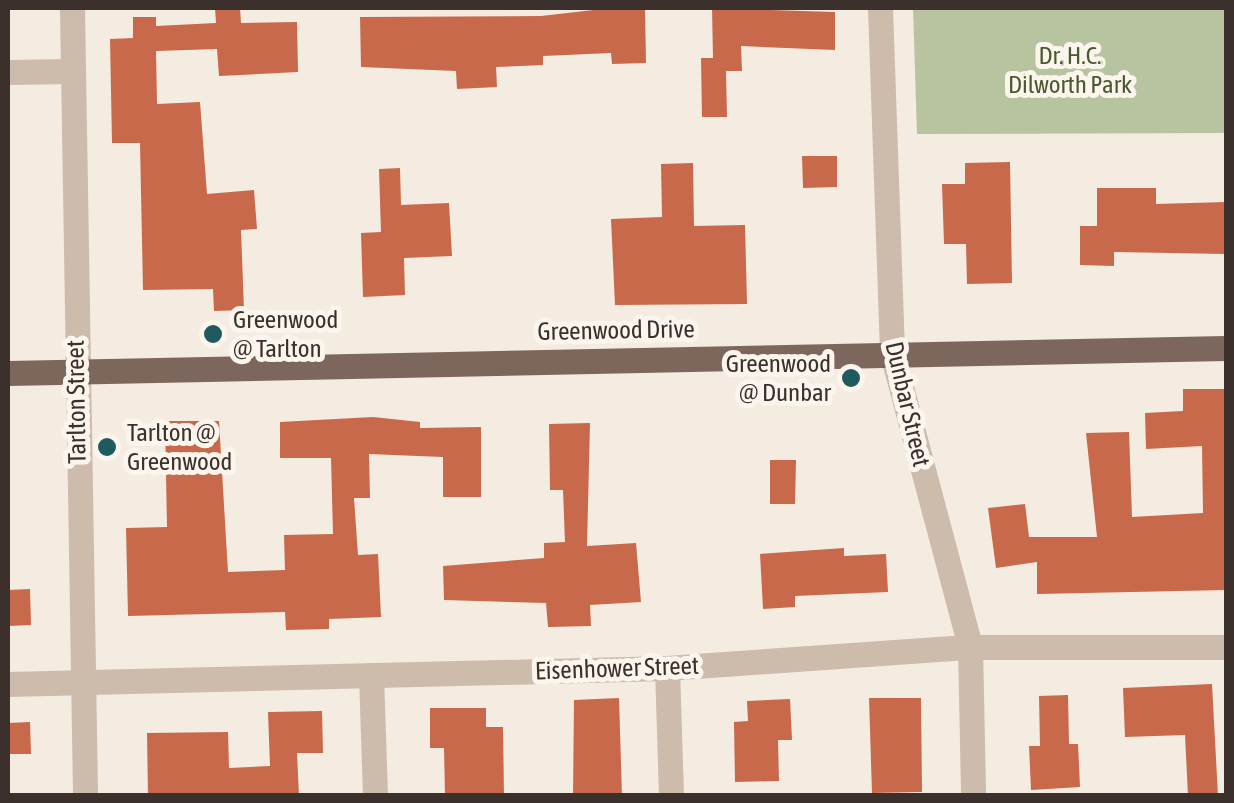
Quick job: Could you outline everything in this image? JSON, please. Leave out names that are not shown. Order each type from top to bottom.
[{"type":"main road","name":"Greenwood Drive","points":[[8,374],[1226,348]]},
{"type":"street","name":"Tarlton Street","points":[[72,8],[74,372],[85,796]]},
{"type":"street","name":"Dunbar Street","points":[[880,8],[892,353],[970,647],[972,796]]},
{"type":"street","points":[[8,72],[71,70]]},
{"type":"street","name":"Eisenhower Street","points":[[8,684],[667,668],[970,647],[1226,647]]},
{"type":"street","points":[[667,668],[671,796]]},
{"type":"street","points":[[370,675],[375,796]]},
{"type":"green space","name":"Dr. H.C. Dilworth Park","points":[[913,8],[1226,8],[1226,133],[917,134]]},
{"type":"building","points":[[215,8],[240,8],[241,23],[297,22],[298,72],[219,76],[217,49],[156,51],[157,104],[200,102],[207,194],[254,190],[257,229],[241,230],[244,310],[214,311],[213,289],[143,290],[140,143],[112,143],[110,39],[133,38],[133,17],[156,17],[156,26],[216,23]]},
{"type":"building","points":[[645,8],[646,63],[612,64],[611,53],[543,56],[543,65],[496,67],[497,87],[457,89],[456,71],[361,67],[360,17],[541,16]]},
{"type":"building","points":[[712,8],[835,12],[835,50],[741,46],[742,71],[726,71],[727,117],[702,117],[701,58],[713,58]]},
{"type":"building","points":[[802,156],[837,156],[837,187],[803,188]]},
{"type":"building","points":[[1010,162],[1012,283],[967,284],[966,244],[944,244],[942,184],[965,184],[965,163]]},
{"type":"building","points":[[693,163],[694,226],[745,225],[747,304],[615,305],[611,219],[662,217],[661,164]]},
{"type":"building","points":[[400,168],[401,205],[449,203],[452,256],[404,258],[405,295],[363,297],[361,233],[381,232],[379,169]]},
{"type":"building","points":[[1097,188],[1156,188],[1156,204],[1226,202],[1226,254],[1114,252],[1114,266],[1080,265],[1080,226],[1097,226]]},
{"type":"building","points":[[1183,389],[1226,389],[1226,590],[1037,594],[1037,562],[996,568],[988,508],[1025,504],[1029,537],[1097,537],[1086,433],[1129,432],[1132,517],[1203,513],[1202,446],[1146,449],[1145,413],[1183,411]]},
{"type":"building","points":[[373,417],[420,422],[420,428],[481,427],[481,497],[443,497],[443,457],[369,454],[370,498],[354,498],[358,555],[378,554],[381,617],[329,619],[329,629],[286,630],[285,612],[128,616],[126,528],[167,527],[165,421],[219,421],[228,572],[285,570],[284,535],[333,534],[331,458],[280,458],[280,422]]},
{"type":"building","points":[[590,423],[587,546],[636,543],[641,602],[590,605],[591,626],[548,627],[546,603],[444,600],[443,566],[544,558],[544,543],[565,542],[563,490],[550,490],[549,424]]},
{"type":"building","points":[[770,460],[796,460],[795,504],[770,504]]},
{"type":"building","points":[[844,548],[844,556],[886,554],[888,592],[795,596],[795,607],[763,609],[760,554]]},
{"type":"building","points":[[30,589],[31,625],[8,626],[8,590]]},
{"type":"building","points":[[1212,684],[1218,796],[1188,796],[1185,735],[1125,737],[1123,688]]},
{"type":"building","points":[[1068,695],[1069,744],[1078,744],[1080,787],[1031,790],[1029,746],[1040,746],[1039,696]]},
{"type":"building","points":[[619,698],[622,796],[573,796],[574,700]]},
{"type":"building","points":[[869,698],[921,698],[922,792],[872,793]]},
{"type":"building","points":[[790,699],[792,740],[778,740],[779,781],[735,782],[734,722],[748,721],[747,701]]},
{"type":"building","points":[[430,708],[486,708],[486,727],[503,727],[504,796],[445,796],[444,748],[430,748]]},
{"type":"building","points":[[322,711],[323,753],[297,753],[299,796],[148,796],[147,733],[228,732],[229,768],[270,766],[268,712]]},
{"type":"building","points":[[30,722],[31,754],[8,754],[8,723]]},
{"type":"place","name":"Greenwood @ Tarlton","points":[[213,334]]},
{"type":"place","name":"Greenwood @ Dunbar","points":[[851,378]]},
{"type":"place","name":"Tarlton @ Greenwood","points":[[107,447]]}]
